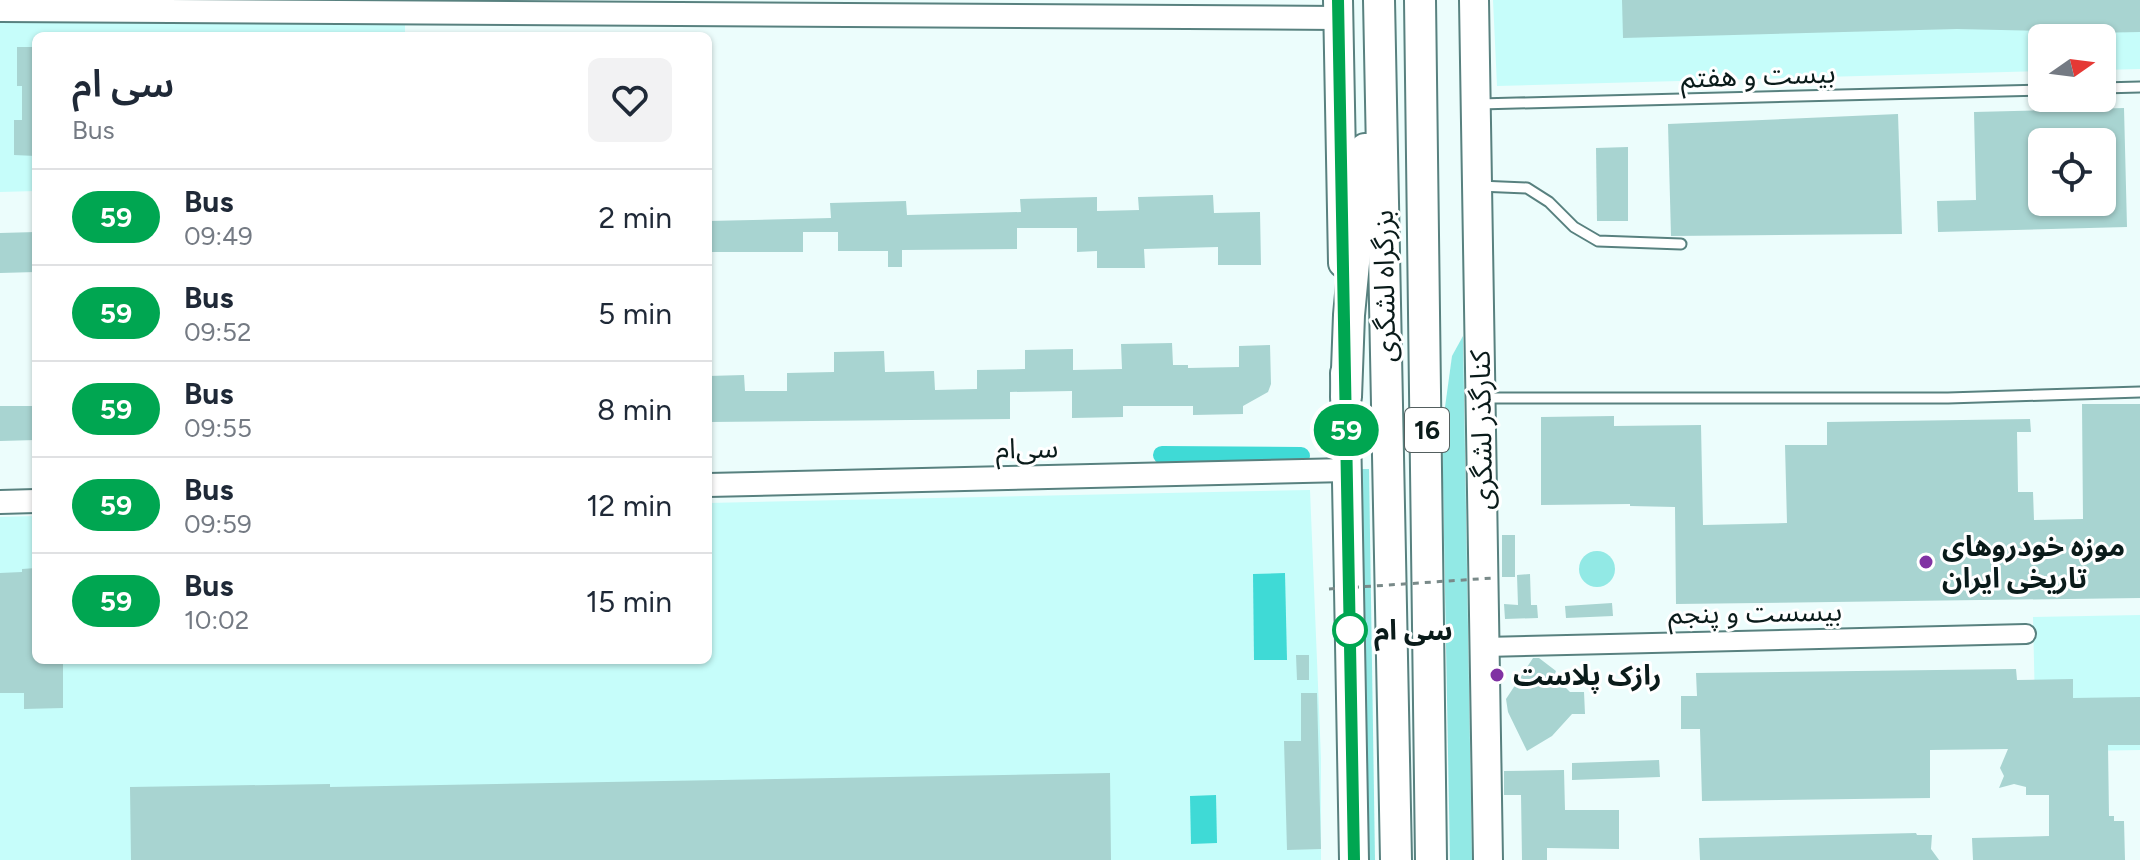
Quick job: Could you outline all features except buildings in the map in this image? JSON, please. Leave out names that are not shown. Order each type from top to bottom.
[{"type":"highway","name":"بزرگراه لشگری","points":[[1420,0],[1431,860]]},
{"type":"highway","name":"بزرگراه لشگری","points":[[1379,8],[1396,860]]},
{"type":"highway","points":[[1346,397],[1349,315],[1379,8]]},
{"type":"main road","name":"کنارگذر لشگری","points":[[1474,0],[1488,860]]},
{"type":"main road","points":[[1338,9],[1354,860]]},
{"type":"street","points":[[0,10],[1338,9]]},
{"type":"street","name":"سی‌ام","points":[[712,485],[1347,470]]},
{"type":"street","points":[[0,502],[32,501]]},
{"type":"street","name":"بیسست و پنجم","points":[[1485,647],[2026,634]]},
{"type":"lane","points":[[2116,88],[2140,87]]},
{"type":"lane","name":"بیست و هفتم","points":[[1475,104],[2028,90]]},
{"type":"lane","points":[[1477,186],[1527,188],[1549,202],[1574,227],[1598,241],[1681,244]]},
{"type":"lane","points":[[1481,398],[1948,398],[2140,392]]},
{"type":"path","points":[[1329,589],[1493,578]]},
{"type":"shaded area","points":[[1493,0],[2140,0],[2140,69],[2116,70],[2116,24],[2028,24],[2028,71],[1497,86]]},
{"type":"shaded area","points":[[0,17],[231,18],[405,25],[405,32],[32,32],[32,191],[0,192]]},
{"type":"shaded area","points":[[1463,336],[1472,860],[1450,860],[1442,429],[1452,356]]},
{"type":"shaded area","points":[[1352,469],[1369,469],[1375,860],[1360,860]]},
{"type":"shaded area","points":[[1310,490],[1321,758],[1321,860],[0,860],[0,517],[32,516],[32,664],[712,664],[712,503]]},
{"type":"shaded area","points":[[1597,551],[1610,556],[1615,569],[1610,582],[1597,587],[1584,582],[1579,569],[1584,556]]},
{"type":"shaded area","points":[[1285,573],[1287,660],[1254,660],[1253,574]]},
{"type":"shaded area","points":[[2140,615],[2140,750],[2036,752],[2033,617]]},
{"type":"shaded area","points":[[1216,795],[1217,843],[1191,844],[1190,796]]},
{"type":"waterway","points":[[1162,455],[1301,456]]},
{"type":"bus line","name":"59","points":[[1338,0],[1354,860]]},
{"type":"place","name":"موزه خودروهای تاریخی ایران","points":[[1926,562]]},
{"type":"place","name":"سی ام","points":[[1350,630]]},
{"type":"place","name":"رازک پلاست","points":[[1497,675]]}]
